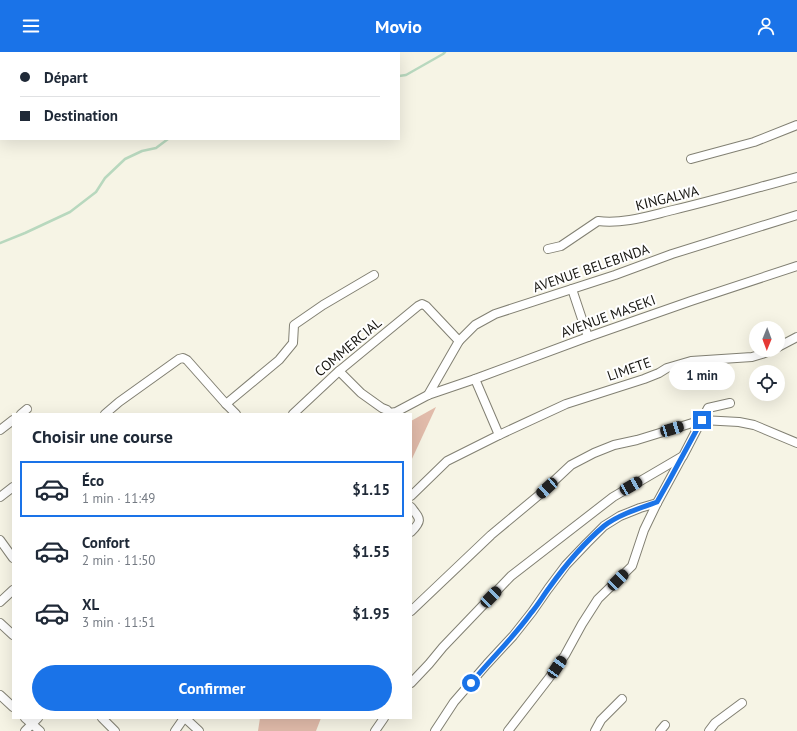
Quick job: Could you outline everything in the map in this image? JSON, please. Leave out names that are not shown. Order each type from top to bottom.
[{"type":"street","points":[[691,159],[754,142],[797,125]]},
{"type":"street","name":"KINGALWA","points":[[548,249],[561,246],[598,221],[630,221],[797,177]]},
{"type":"street","name":"AVENUE BELEBINDA","points":[[428,395],[460,341],[475,325],[495,314],[615,275],[672,254],[797,215]]},
{"type":"street","name":"AVENUE MASEKI","points":[[339,371],[361,393],[390,413],[396,412],[428,395],[588,337],[797,266]]},
{"type":"street","points":[[226,404],[279,360],[293,343],[294,325],[323,305],[374,275]]},
{"type":"street","points":[[572,289],[588,337]]},
{"type":"street","name":"COMMERCIAL","points":[[294,413],[339,371],[422,304],[426,306],[460,341]]},
{"type":"street","points":[[785,343],[797,337]]},
{"type":"street","name":"LIMETE","points":[[412,495],[447,461],[566,404],[644,379],[668,368],[691,361],[752,357]]},
{"type":"street","points":[[106,413],[179,359],[183,358],[187,360],[235,413]]},
{"type":"street","points":[[475,379],[499,435]]},
{"type":"street","points":[[508,731],[565,655],[598,599],[632,566],[644,530],[657,502],[708,408],[711,406],[730,403]]},
{"type":"street","points":[[412,610],[491,536],[571,465],[594,453],[614,445],[637,440],[702,420],[739,422],[754,425],[797,443]]},
{"type":"street","points":[[0,430],[12,421]]},
{"type":"street","points":[[412,682],[442,648],[511,576],[613,497],[683,456]]},
{"type":"street","points":[[0,497],[12,488]]},
{"type":"street","points":[[435,731],[454,702],[513,636],[562,571],[587,543],[604,526],[620,516],[657,502]]},
{"type":"street","points":[[412,509],[419,521],[418,526],[412,531]]},
{"type":"street","points":[[0,540],[12,557]]},
{"type":"street","points":[[0,602],[12,591]]},
{"type":"street","points":[[0,622],[12,633]]},
{"type":"street","points":[[0,695],[12,706]]},
{"type":"street","points":[[595,731],[601,720],[622,698]]},
{"type":"street","points":[[709,731],[715,723],[742,703]]},
{"type":"street","points":[[103,719],[115,731]]},
{"type":"street","points":[[175,731],[183,719]]},
{"type":"street","points":[[185,719],[199,731]]},
{"type":"street","points":[[375,731],[383,719]]},
{"type":"street","points":[[25,731],[35,721],[40,731]]},
{"type":"shaded area","points":[[436,407],[412,459],[412,420]]},
{"type":"shaded area","points":[[260,719],[321,719],[316,731],[258,731]]},
{"type":"waterway","points":[[400,76],[406,75],[445,52]]},
{"type":"waterway","points":[[0,243],[70,212],[96,192],[105,178],[125,159],[142,151],[156,148],[167,140]]},
{"type":"route","points":[[471,683],[513,636],[566,566],[604,526],[620,516],[657,502],[702,420]]}]
